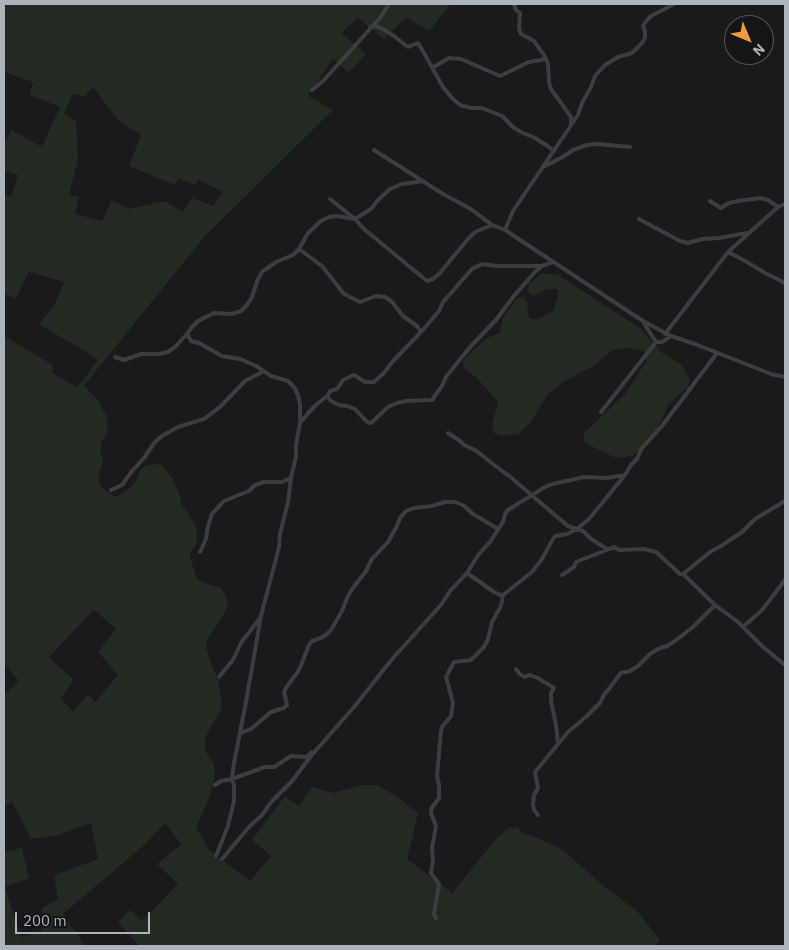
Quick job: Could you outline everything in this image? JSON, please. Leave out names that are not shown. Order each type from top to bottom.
[{"type":"street","points":[[312,90],[323,81],[380,18],[389,4]]},
{"type":"street","points":[[514,4],[516,10],[520,13],[519,28],[521,34],[534,41],[546,59],[551,89],[571,118],[571,126]]},
{"type":"street","points":[[505,230],[513,210],[578,116],[596,76],[605,64],[632,53],[645,38],[644,26],[647,20],[674,4]]},
{"type":"street","points":[[370,27],[381,28],[408,47],[418,43],[448,94],[460,105],[470,108],[482,108],[502,116],[514,128],[535,138],[554,151]]},
{"type":"street","points":[[432,68],[449,58],[461,59],[500,76],[529,62],[546,59]]},
{"type":"street","points":[[544,166],[586,145],[630,147]]},
{"type":"street","points":[[374,150],[471,209],[492,225],[505,230],[665,334],[785,378]]},
{"type":"street","points":[[115,357],[124,360],[141,354],[168,352],[176,347],[198,321],[214,313],[232,314],[241,311],[248,305],[262,272],[276,262],[293,255],[308,233],[321,221],[337,216],[355,218],[371,209],[390,189],[402,184],[423,181]]},
{"type":"street","points":[[710,201],[721,208],[729,203],[760,198],[768,200],[778,207]]},
{"type":"street","points":[[330,199],[355,218],[364,229],[427,281],[440,273],[475,232],[492,225]]},
{"type":"street","points":[[665,334],[728,252],[778,207],[785,204]]},
{"type":"street","points":[[639,218],[680,241],[688,243],[749,232]]},
{"type":"street","points":[[299,248],[322,266],[344,294],[360,302],[376,296],[385,297],[392,302],[403,316],[417,326],[421,332]]},
{"type":"street","points":[[728,252],[785,283]]},
{"type":"street","points":[[300,423],[330,391],[337,389],[343,380],[354,375],[365,382],[374,382],[421,332],[439,311],[443,302],[472,269],[482,264],[496,266],[542,266],[553,262]]},
{"type":"street","points":[[326,396],[330,401],[338,405],[356,409],[367,422],[371,423],[388,407],[397,403],[432,400],[456,363],[542,266]]},
{"type":"street","points":[[643,321],[656,342]]},
{"type":"street","points":[[187,334],[191,340],[222,356],[240,359],[256,366],[271,376],[288,381],[294,387],[300,404],[296,456],[288,502],[280,534],[279,547],[261,616],[234,763],[232,779],[234,802],[228,826],[216,856]]},
{"type":"street","points":[[656,342],[662,342],[671,336]]},
{"type":"street","points":[[601,412],[656,342]]},
{"type":"street","points":[[436,918],[434,914],[439,884],[431,873],[433,861],[432,848],[436,826],[431,809],[439,798],[437,776],[441,731],[451,716],[453,703],[446,677],[454,662],[471,660],[484,647],[503,595],[537,566],[555,536],[567,534],[577,529],[589,519],[625,475],[642,448],[662,426],[717,353]]},
{"type":"street","points":[[111,490],[122,485],[155,442],[162,436],[178,427],[204,418],[220,407],[245,380],[264,371]]},
{"type":"street","points":[[448,433],[464,445],[475,450],[508,475],[562,521],[583,531],[591,539],[607,549]]},
{"type":"street","points":[[222,859],[249,827],[262,815],[272,801],[292,781],[402,647],[441,605],[503,522],[508,510],[553,484],[584,477],[606,478],[625,475]]},
{"type":"street","points":[[200,552],[206,539],[212,514],[224,501],[249,491],[255,485],[264,482],[282,482],[291,478]]},
{"type":"street","points":[[684,574],[710,552],[742,532],[755,519],[785,501]]},
{"type":"street","points":[[240,732],[251,729],[271,712],[284,708],[287,705],[284,692],[299,670],[309,645],[312,641],[328,634],[348,596],[372,559],[388,542],[400,518],[406,512],[414,508],[455,502],[463,505],[498,529]]},
{"type":"street","points":[[562,575],[574,567],[576,562],[614,547],[620,550],[644,549],[656,552],[680,574],[684,574],[715,605],[738,622],[763,647],[785,665]]},
{"type":"street","points":[[467,572],[494,592],[503,595]]},
{"type":"street","points":[[743,627],[762,610],[785,580]]},
{"type":"street","points":[[538,815],[532,804],[538,788],[535,772],[568,732],[600,703],[621,673],[630,671],[650,654],[675,641],[693,627],[715,605]]},
{"type":"street","points":[[218,677],[229,666],[241,643],[261,616]]},
{"type":"street","points":[[516,670],[524,677],[530,675],[554,688],[551,693],[551,700],[558,744]]},
{"type":"street","points":[[215,785],[221,781],[265,767],[274,767],[291,756],[306,757],[314,752]]},
{"type":"shaded area","points":[[4,4],[451,4],[429,31],[406,17],[384,39],[358,18],[341,33],[366,54],[349,73],[333,59],[308,96],[333,110],[204,237],[84,386],[97,399],[107,417],[108,426],[106,435],[101,443],[100,452],[104,461],[100,469],[99,478],[101,487],[115,497],[130,488],[136,481],[139,472],[145,466],[162,465],[173,479],[180,496],[181,505],[187,511],[196,527],[196,545],[190,552],[197,578],[204,583],[221,588],[226,596],[228,605],[207,640],[206,648],[219,684],[222,703],[220,712],[205,739],[205,748],[214,764],[215,772],[207,803],[196,827],[209,850],[250,881],[271,856],[252,840],[285,796],[299,806],[312,787],[333,793],[361,785],[377,785],[418,813],[407,859],[452,893],[497,838],[508,828],[517,827],[523,833],[564,851],[606,888],[637,911],[660,940],[655,946],[139,946],[118,922],[130,910],[142,921],[178,884],[157,864],[181,844],[165,823],[142,847],[63,914],[83,946],[4,946],[4,852],[22,848],[29,878],[5,887],[21,937],[41,932],[42,908],[58,900],[54,875],[98,859],[91,823],[59,835],[31,839],[12,802],[4,806],[4,695],[19,681],[4,663],[4,336],[53,365],[52,372],[76,387],[98,359],[39,324],[54,306],[64,282],[29,272],[16,298],[4,294],[4,195],[11,197],[18,175],[4,170],[4,145],[11,130],[42,147],[60,107],[30,95],[33,82],[4,72]],"holes":[[[93,87],[118,120],[141,135],[129,166],[175,185],[178,178],[195,185],[199,180],[223,192],[213,206],[192,198],[183,212],[165,201],[128,209],[112,200],[102,221],[75,214],[79,197],[69,195],[78,158],[76,122],[64,113],[73,94],[84,97]],[[94,610],[116,629],[98,652],[118,675],[95,702],[88,694],[73,712],[61,698],[74,680],[49,657]]]},
{"type":"shaded area","points":[[542,273],[558,275],[640,328],[661,352],[682,365],[690,379],[688,387],[669,404],[651,441],[632,456],[616,458],[589,445],[583,440],[585,432],[625,394],[647,360],[645,352],[629,348],[613,350],[593,366],[563,382],[548,394],[530,423],[518,434],[501,436],[494,433],[492,425],[498,402],[477,378],[464,368],[462,361],[485,339],[500,333],[503,317],[517,298],[524,297],[528,304],[527,312],[531,319],[539,319],[553,311],[558,297],[557,289],[548,289],[533,296],[527,290],[530,283]]}]
